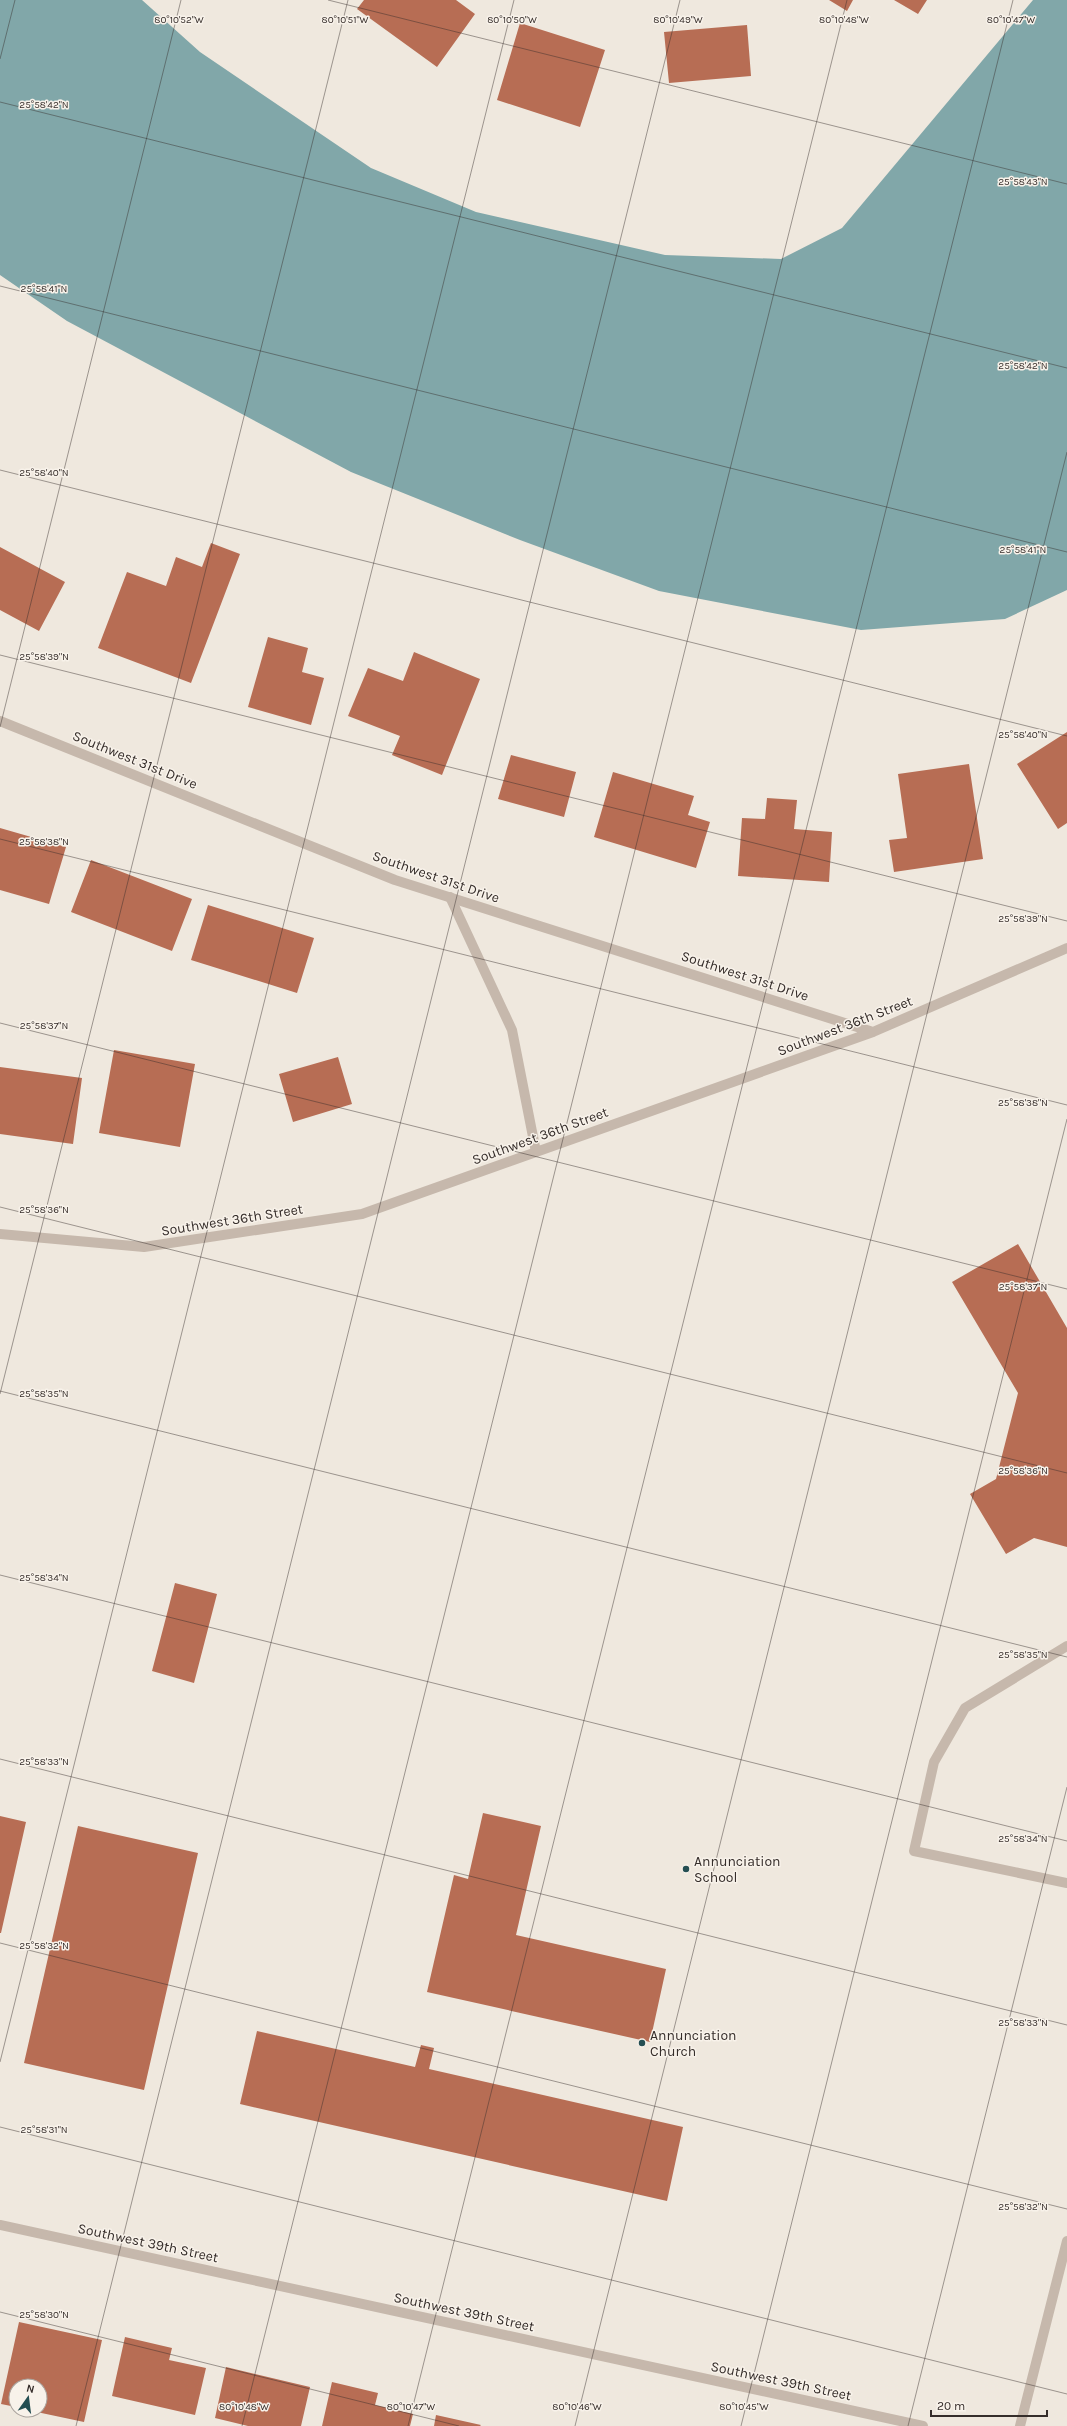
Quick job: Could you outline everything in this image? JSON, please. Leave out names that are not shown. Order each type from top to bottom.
[{"type":"street","name":"Southwest 31st Drive","points":[[0,722],[395,880],[874,1032]]},
{"type":"street","points":[[450,897],[512,1030],[536,1152]]},
{"type":"street","name":"Southwest 36th Street","points":[[0,1234],[144,1247],[362,1214],[874,1032],[1067,948]]},
{"type":"street","points":[[1067,1646],[965,1708],[934,1762],[914,1851],[1067,1883]]},
{"type":"street","name":"Southwest 39th Street","points":[[0,2225],[923,2426]]},
{"type":"street","points":[[1020,2426],[1067,2241]]},
{"type":"water","points":[[0,0],[142,0],[200,52],[371,168],[476,212],[665,255],[781,259],[842,228],[1033,0],[1067,0],[1067,590],[1005,619],[861,630],[659,591],[520,540],[351,472],[67,321],[0,275]]},
{"type":"building","points":[[364,0],[456,0],[475,14],[437,67],[357,9]]},
{"type":"building","points":[[829,0],[853,0],[847,11]]},
{"type":"building","points":[[894,0],[927,0],[918,14]]},
{"type":"building","points":[[520,23],[605,50],[580,127],[497,100]]},
{"type":"building","points":[[747,25],[751,76],[669,83],[664,32]]},
{"type":"building","points":[[211,543],[240,554],[191,683],[98,648],[127,572],[166,586],[176,557],[202,567]]},
{"type":"building","points":[[0,547],[65,582],[39,631],[0,610]]},
{"type":"building","points":[[268,637],[308,648],[302,672],[324,678],[311,725],[248,707]]},
{"type":"building","points":[[414,652],[480,679],[442,775],[392,755],[400,736],[348,716],[368,668],[403,681]]},
{"type":"building","points":[[1067,732],[1067,823],[1058,829],[1017,764]]},
{"type":"building","points":[[511,755],[576,772],[564,817],[498,799]]},
{"type":"building","points":[[969,764],[983,859],[894,872],[889,840],[907,838],[898,774]]},
{"type":"building","points":[[613,772],[694,796],[688,815],[710,822],[696,868],[594,837]]},
{"type":"building","points":[[767,798],[797,800],[794,829],[832,832],[829,882],[738,876],[742,818],[765,819]]},
{"type":"building","points":[[0,828],[66,847],[49,904],[0,890]]},
{"type":"building","points":[[91,860],[192,899],[172,951],[71,912]]},
{"type":"building","points":[[208,905],[314,938],[297,993],[191,960]]},
{"type":"building","points":[[114,1050],[195,1064],[180,1147],[99,1133]]},
{"type":"building","points":[[338,1057],[352,1104],[293,1122],[279,1074]]},
{"type":"building","points":[[0,1067],[82,1078],[73,1144],[0,1134]]},
{"type":"building","points":[[1018,1244],[1067,1328],[1067,1547],[1034,1538],[1006,1554],[970,1494],[996,1479],[1018,1393],[952,1282]]},
{"type":"building","points":[[175,1583],[217,1594],[194,1683],[152,1671]]},
{"type":"building","points":[[483,1813],[541,1826],[516,1935],[666,1969],[650,2042],[427,1992],[454,1875],[468,1879]]},
{"type":"building","points":[[0,1816],[26,1822],[1,1933],[0,1933]]},
{"type":"building","points":[[78,1826],[198,1853],[144,2090],[24,2063]]},
{"type":"building","points":[[257,2031],[415,2067],[421,2045],[434,2048],[429,2069],[683,2127],[667,2201],[240,2104]]},
{"type":"building","points":[[19,2322],[102,2340],[84,2422],[48,2414],[48,2378],[8,2378],[8,2405],[1,2404]]},
{"type":"building","points":[[125,2337],[172,2348],[169,2360],[206,2368],[195,2415],[112,2396]]},
{"type":"building","points":[[226,2367],[310,2387],[301,2426],[248,2426],[215,2418]]},
{"type":"building","points":[[332,2382],[378,2393],[375,2405],[413,2414],[410,2426],[322,2426]]},
{"type":"building","points":[[436,2415],[481,2425],[434,2426]]},
{"type":"place","name":"Annunciation School","points":[[686,1869]]},
{"type":"place","name":"Annunciation Church","points":[[642,2043]]}]
